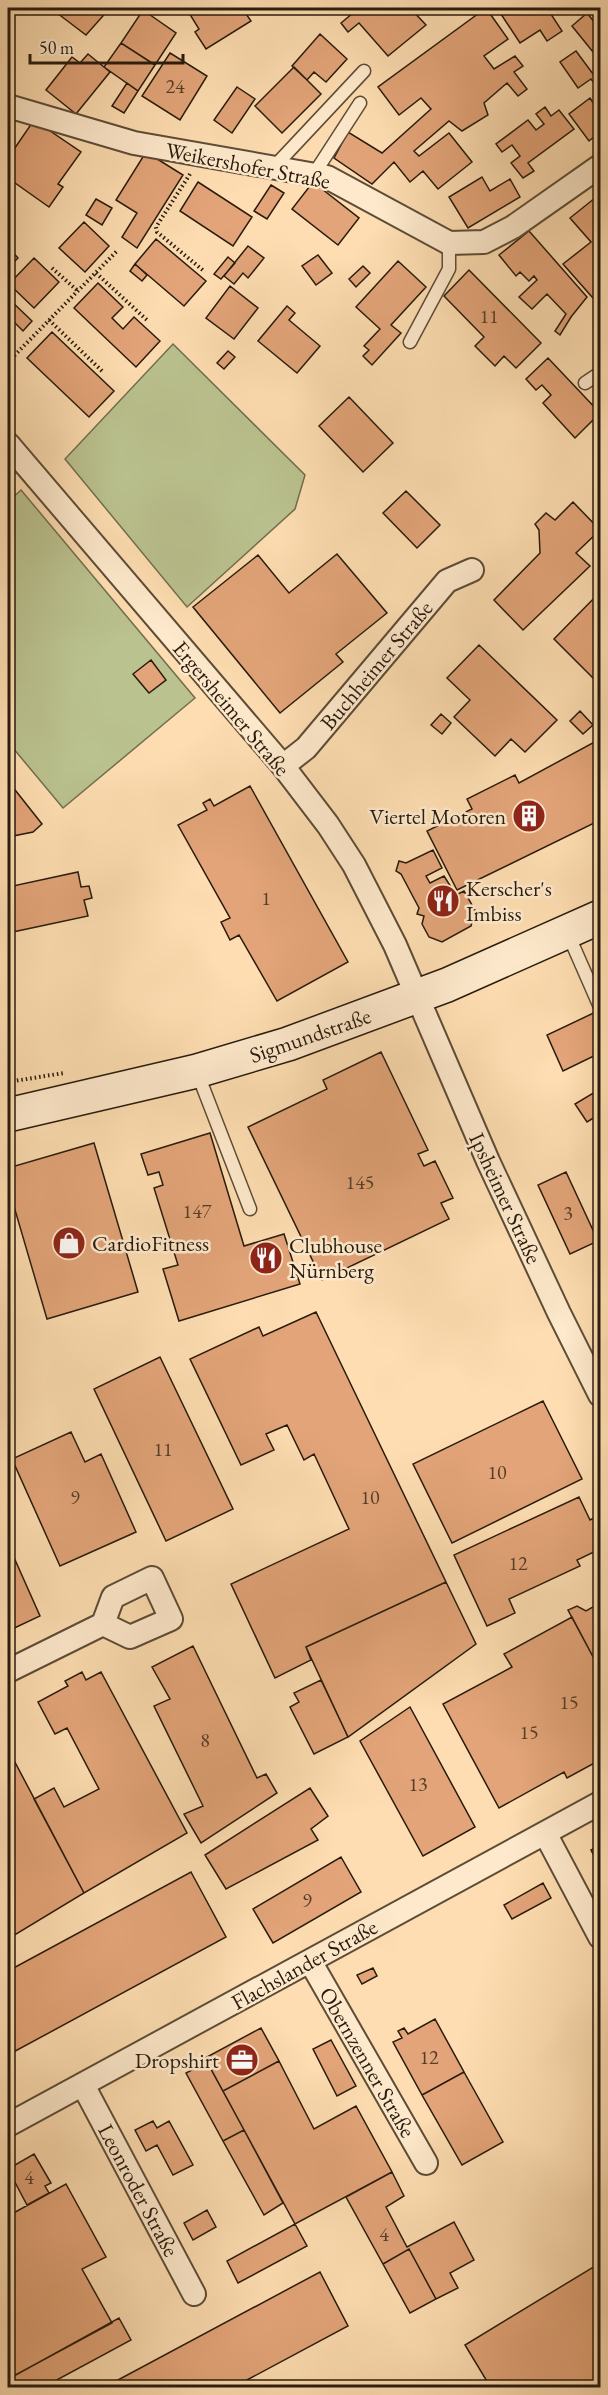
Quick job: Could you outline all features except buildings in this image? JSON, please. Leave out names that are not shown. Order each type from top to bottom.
[{"type":"main road","name":"Sigmundstraße","points":[[8,1115],[197,1071],[288,1044],[418,997],[600,917]]},
{"type":"street","name":"Weikershofer Straße","points":[[8,106],[134,143],[327,177],[449,243]]},
{"type":"street","points":[[449,243],[484,242],[513,227],[600,166]]},
{"type":"street","name":"Ergersheimer Straße","points":[[8,444],[283,766],[327,825],[354,865],[391,936],[418,997]]},
{"type":"street","name":"Buchheimer Straße","points":[[283,766],[306,747],[447,581],[472,570]]},
{"type":"street","name":"Ipsheimer Straße","points":[[418,997],[488,1161],[600,1395]]},
{"type":"street","points":[[8,1671],[103,1624]]},
{"type":"street","name":"Flachslander Straße","points":[[8,2125],[600,1803]]},
{"type":"street","points":[[545,1833],[600,1937]]},
{"type":"street","name":"Obernzenner Straße","points":[[310,1961],[426,2163]]},
{"type":"street","name":"Leonroder Straße","points":[[83,2085],[194,2294]]},
{"type":"lane","points":[[274,167],[364,71]]},
{"type":"lane","points":[[314,174],[360,103]]},
{"type":"lane","points":[[410,342],[449,269],[449,243]]},
{"type":"lane","points":[[585,383],[600,373]]},
{"type":"lane","points":[[567,933],[600,1007]]},
{"type":"lane","points":[[197,1071],[250,1209]]},
{"type":"path","points":[[202,155],[156,227],[157,232],[206,272]]},
{"type":"path","points":[[8,362],[118,250]]},
{"type":"path","points":[[52,268],[78,291]]},
{"type":"path","points":[[96,273],[148,321]]},
{"type":"path","points":[[49,321],[102,371]]},
{"type":"path","points":[[8,1082],[72,1071]]},
{"type":"green space","points":[[173,344],[305,475],[295,509],[187,607],[65,459]]},
{"type":"green space","points":[[21,490],[195,698],[63,808],[8,742],[8,502]]},
{"type":"place","name":"Viertel Motoren","points":[[529,816]]},
{"type":"place","name":"Kerscher's Imbiss","points":[[443,901]]},
{"type":"place","name":"CardioFitness","points":[[69,1243]]},
{"type":"place","name":"Clubhouse Nürnberg","points":[[266,1258]]},
{"type":"place","name":"Dropshirt","points":[[242,2060]]}]
